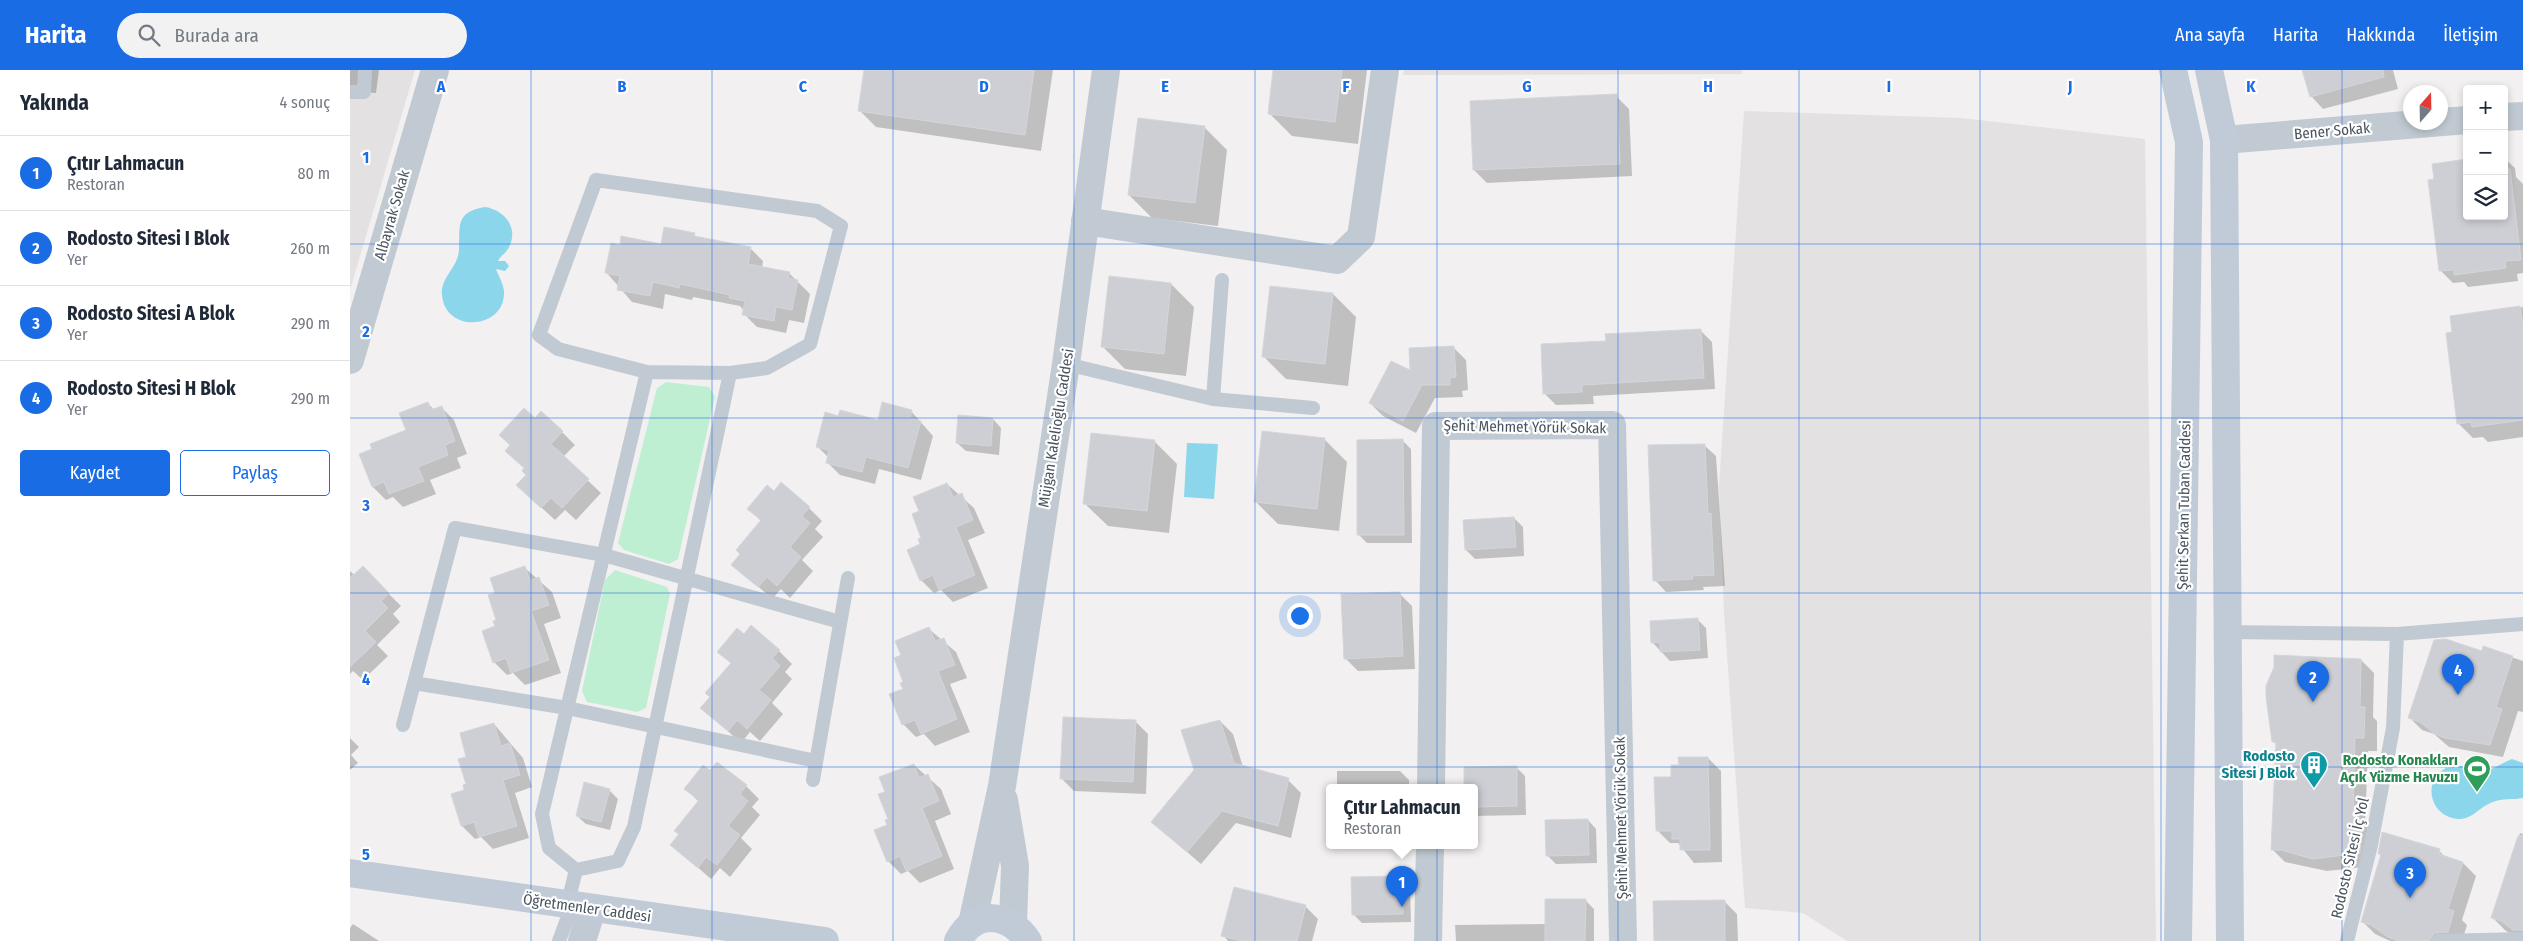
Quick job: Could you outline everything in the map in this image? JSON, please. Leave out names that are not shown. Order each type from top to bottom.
[{"type":"main road","name":"Şehit Serkan Tuban Caddesi","points":[[2173,70],[2189,142],[2178,941]]},
{"type":"main road","points":[[2209,70],[2224,140],[2230,941]]},
{"type":"main road","name":"Öğretmenler Caddesi","points":[[350,873],[814,940]]},
{"type":"main road","points":[[965,932],[992,918],[1025,936]]},
{"type":"street","name":"Albayrak Sokak","points":[[352,344],[435,70]]},
{"type":"street","name":"Müjgan Kalelioğlu Caddesi","points":[[965,932],[1002,786],[1066,364],[1106,70]]},
{"type":"street","points":[[1085,221],[1337,260],[1361,237],[1385,70]]},
{"type":"street","points":[[2508,117],[2523,116]]},
{"type":"street","name":"Bener Sokak","points":[[2224,140],[2463,120]]},
{"type":"street","name":"Şehit Mehmet Yörük Sokak","points":[[1430,784],[1436,426],[1612,425],[1623,941]]},
{"type":"street","name":"Müjgan Kalelioğlu Caddesi","points":[[1002,786],[1025,936]]},
{"type":"street","points":[[1428,941],[1430,849]]},
{"type":"street","points":[[577,907],[582,941]]},
{"type":"lane","points":[[350,92],[364,92],[365,70]]},
{"type":"lane","points":[[596,180],[817,212],[841,226],[810,344],[767,368],[730,373],[647,372],[558,349],[539,335],[596,180]]},
{"type":"lane","points":[[1213,398],[1222,280]]},
{"type":"lane","points":[[1066,364],[1213,398],[1313,408]]},
{"type":"lane","points":[[559,941],[577,907],[576,870],[549,848],[542,814],[647,372]]},
{"type":"lane","points":[[576,870],[618,861],[634,827],[730,373]]},
{"type":"lane","points":[[403,726],[455,528],[604,555],[840,622]]},
{"type":"lane","points":[[813,780],[848,578]]},
{"type":"lane","points":[[2227,632],[2397,634],[2523,624]]},
{"type":"lane","name":"Rodosto Sitesi İç Yol","points":[[2347,941],[2371,845],[2393,728],[2397,634]]},
{"type":"lane","points":[[414,683],[567,708],[655,725],[816,761]]},
{"type":"lane","points":[[2438,941],[2523,939]]},
{"type":"shaded area","points":[[350,70],[415,70],[350,290]]},
{"type":"shaded area","points":[[1404,70],[1742,70],[1742,74],[1403,75]]},
{"type":"shaded area","points":[[1744,111],[1961,118],[2145,139],[2156,941],[1847,941],[1803,913],[1745,908],[1724,613],[1719,486]]},
{"type":"green space","points":[[666,382],[709,387],[715,397],[678,559],[669,564],[624,550],[618,543],[657,388]]},
{"type":"green space","points":[[615,570],[667,587],[670,594],[646,708],[637,712],[587,702],[582,691],[605,580]]},
{"type":"water","points":[[485,207],[504,216],[511,228],[511,242],[498,261],[505,261],[509,266],[505,271],[496,269],[504,291],[502,304],[496,314],[486,320],[475,322],[463,321],[453,316],[446,308],[442,289],[458,255],[461,221],[468,212]]},
{"type":"water","points":[[1187,443],[1218,444],[1214,499],[1184,497]]},
{"type":"water","name":"Rodosto Konakları Açık Yüzme Havuzu","points":[[2512,759],[2523,763],[2523,798],[2496,801],[2469,817],[2459,819],[2444,815],[2434,803],[2432,788],[2434,780],[2446,768],[2462,766],[2477,770],[2488,770]]},
{"type":"building","points":[[864,70],[1034,70],[1025,135],[858,111]]},
{"type":"building","points":[[1273,70],[1342,70],[1335,122],[1268,114]]},
{"type":"building","points":[[2302,70],[2383,70],[2384,77],[2310,97]]},
{"type":"building","points":[[1617,94],[1620,164],[1473,170],[1470,101]]},
{"type":"building","points":[[1138,118],[1205,126],[1195,203],[1128,195]]},
{"type":"building","points":[[2463,160],[2463,220],[2508,220],[2508,169],[2510,169],[2521,260],[2505,261],[2506,268],[2454,275],[2454,270],[2439,271],[2428,180],[2434,179],[2432,164]]},
{"type":"building","points":[[664,227],[695,233],[694,236],[751,247],[748,264],[790,272],[788,278],[798,280],[792,310],[776,307],[774,321],[742,315],[745,301],[729,298],[730,295],[680,284],[679,288],[653,282],[650,296],[617,290],[620,276],[605,273],[611,243],[620,245],[621,236],[661,244]]},
{"type":"building","points":[[1109,276],[1171,283],[1164,354],[1101,347]]},
{"type":"building","points":[[1270,286],[1333,293],[1325,364],[1262,357]]},
{"type":"building","points":[[2520,306],[2523,328],[2523,420],[2472,427],[2471,422],[2457,424],[2446,333],[2452,332],[2450,316]]},
{"type":"building","points":[[1701,329],[1704,378],[1582,385],[1582,392],[1543,394],[1541,344],[1606,341],[1605,334]]},
{"type":"building","points":[[1454,346],[1456,377],[1450,378],[1450,385],[1422,385],[1403,421],[1369,403],[1391,361],[1410,370],[1409,348]]},
{"type":"building","points":[[428,402],[431,410],[442,406],[455,441],[445,445],[448,455],[418,467],[424,481],[389,494],[384,482],[372,487],[359,454],[372,449],[370,444],[406,430],[399,413]]},
{"type":"building","points":[[882,402],[912,410],[910,418],[921,421],[908,468],[866,457],[862,472],[826,463],[829,450],[816,447],[825,412],[838,416],[840,410],[878,420]]},
{"type":"building","points":[[524,408],[535,418],[541,411],[563,431],[551,444],[589,479],[562,508],[551,498],[541,508],[516,485],[526,475],[522,471],[524,468],[505,451],[510,445],[499,435]]},
{"type":"building","points":[[958,415],[993,418],[991,446],[956,443]]},
{"type":"building","points":[[1262,431],[1325,438],[1317,509],[1254,502]]},
{"type":"building","points":[[1091,433],[1155,440],[1147,511],[1083,504]]},
{"type":"building","points":[[1403,439],[1404,535],[1357,535],[1357,440]]},
{"type":"building","points":[[1705,444],[1708,514],[1711,513],[1714,575],[1692,576],[1693,579],[1653,581],[1648,445]]},
{"type":"building","points":[[781,482],[810,507],[802,516],[810,523],[790,547],[801,557],[777,586],[767,577],[758,587],[731,565],[740,554],[736,550],[761,520],[747,509],[767,485],[774,491]]},
{"type":"building","points":[[947,483],[953,497],[962,493],[973,520],[956,527],[975,575],[939,590],[933,575],[920,581],[907,550],[920,544],[918,539],[921,538],[912,514],[919,511],[913,497]]},
{"type":"building","points":[[1514,517],[1516,547],[1465,550],[1463,520]]},
{"type":"building","points":[[363,566],[389,593],[381,601],[388,608],[365,631],[376,642],[350,667],[350,578]]},
{"type":"building","points":[[525,566],[530,581],[539,577],[549,605],[531,611],[549,660],[511,673],[506,658],[493,663],[482,631],[495,626],[493,621],[496,620],[488,595],[495,593],[490,578]]},
{"type":"building","points":[[1400,592],[1403,656],[1344,659],[1341,594]]},
{"type":"building","points":[[1698,618],[1700,650],[1660,652],[1660,642],[1651,643],[1650,621]]},
{"type":"building","points":[[751,625],[780,650],[772,658],[780,666],[759,690],[771,700],[747,729],[737,720],[728,731],[700,708],[710,697],[705,693],[731,663],[717,652],[737,628],[744,634]]},
{"type":"building","points":[[929,627],[935,641],[944,638],[955,665],[938,671],[957,719],[921,734],[915,720],[902,725],[889,694],[903,689],[900,683],[903,682],[894,658],[901,655],[895,641]]},
{"type":"building","points":[[2446,639],[2482,651],[2483,646],[2513,656],[2496,707],[2502,709],[2490,745],[2445,738],[2435,734],[2420,722],[2408,718],[2434,640]]},
{"type":"building","points":[[2274,655],[2361,659],[2360,707],[2365,707],[2364,738],[2355,738],[2353,815],[2359,815],[2358,825],[2362,826],[2360,853],[2313,859],[2281,850],[2271,850],[2276,742],[2272,742],[2266,686],[2274,667]]},
{"type":"building","points":[[1063,717],[1136,720],[1133,782],[1060,779]]},
{"type":"building","points":[[1220,720],[1234,763],[1289,778],[1278,826],[1222,811],[1187,852],[1151,822],[1194,770],[1181,730]]},
{"type":"building","points":[[494,723],[501,746],[510,743],[520,775],[503,780],[517,826],[479,837],[474,822],[461,826],[451,794],[464,790],[463,785],[466,784],[458,759],[466,757],[460,733]]},
{"type":"building","points":[[1678,757],[1708,757],[1710,850],[1680,850],[1680,839],[1672,839],[1672,831],[1656,831],[1654,777],[1671,777],[1671,765],[1679,765]]},
{"type":"building","points":[[717,762],[747,785],[740,794],[748,801],[728,826],[740,835],[717,865],[706,857],[698,868],[670,845],[679,834],[674,831],[699,800],[684,789],[703,765],[710,770]]},
{"type":"building","points":[[914,764],[919,778],[928,774],[939,801],[922,808],[942,856],[906,871],[900,856],[887,862],[874,830],[887,825],[885,820],[888,819],[878,794],[885,792],[879,777]]},
{"type":"building","points":[[1517,766],[1517,806],[1478,807],[1478,784],[1464,784],[1464,767]]},
{"type":"building","points":[[584,782],[610,789],[601,822],[576,816]]},
{"type":"building","points":[[1588,819],[1589,855],[1546,856],[1545,820]]},
{"type":"building","points":[[2382,832],[2440,849],[2439,854],[2463,862],[2448,909],[2454,911],[2448,932],[2434,933],[2429,941],[2399,941],[2388,937],[2371,925],[2361,922],[2381,854],[2378,854]]},
{"type":"building","points":[[2518,836],[2523,836],[2523,930],[2513,930],[2501,921],[2491,918]]},
{"type":"building","points":[[1402,876],[1403,914],[1352,915],[1351,877]]},
{"type":"building","points":[[1234,887],[1306,905],[1297,941],[1242,941],[1221,936]]},
{"type":"building","points":[[1545,899],[1586,899],[1585,941],[1545,941]]},
{"type":"building","points":[[1725,900],[1725,941],[1654,941],[1653,901]]},
{"type":"place","name":"Rodosto Sitesi H Blok","points":[[2458,695]]},
{"type":"place","name":"Rodosto Sitesi I Blok","points":[[2313,702]]},
{"type":"place","name":"Rodosto Sitesi J Blok","points":[[2314,789]]},
{"type":"place","name":"Rodosto Konakları Açık Yüzme Havuzu","points":[[2477,793]]},
{"type":"place","name":"Rodosto Sitesi A Blok","points":[[2410,898]]},
{"type":"place","name":"Çıtır Lahmacun","points":[[1402,907]]}]
